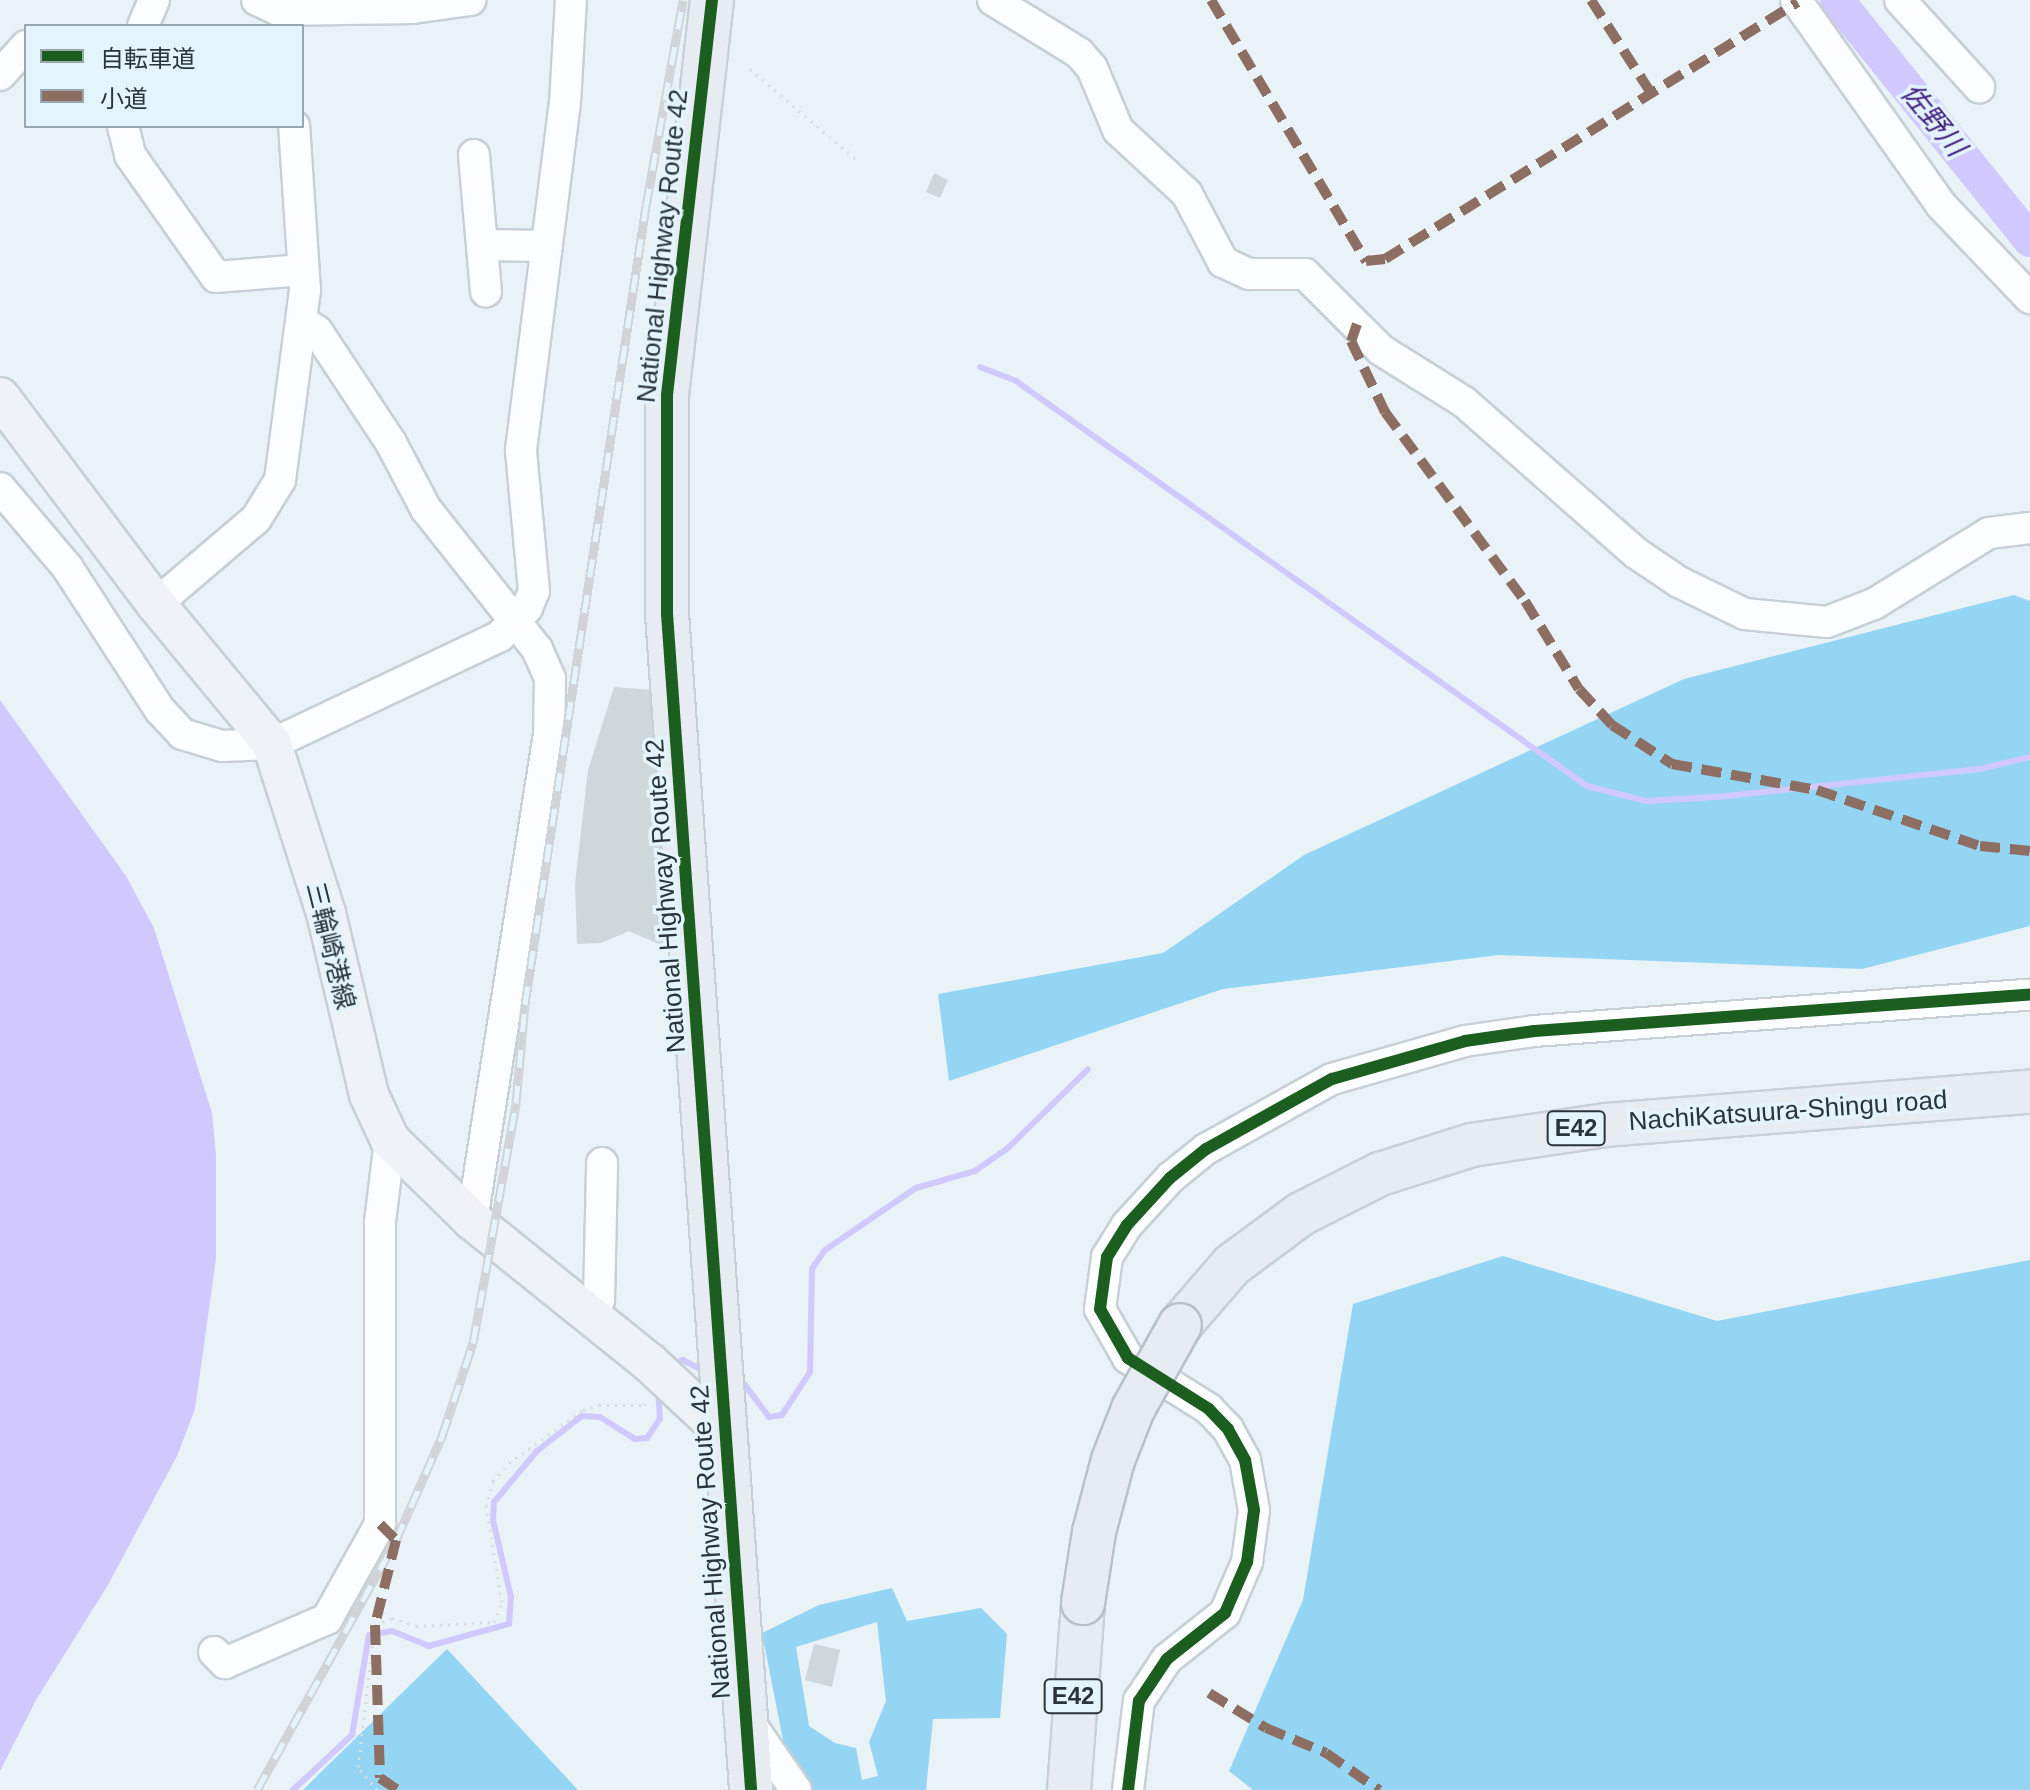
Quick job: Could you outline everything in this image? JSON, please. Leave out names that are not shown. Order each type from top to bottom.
[{"type":"highway","name":"National Highway Route 42","points":[[712,0],[667,395],[665,523],[668,629],[709,1380],[726,1434],[751,1790]]},
{"type":"highway","name":"NachiKatsuura-Shingu road","points":[[1069,1790],[1083,1603],[1094,1532],[1113,1460],[1133,1409],[1180,1325],[1232,1265],[1301,1214],[1380,1174],[1472,1145],[1606,1125],[2030,1092]]},
{"type":"main road","name":"三輪崎港線","points":[[0,397],[156,604],[272,744],[326,913],[369,1095],[390,1140],[472,1220],[592,1315],[648,1374],[709,1380]]},
{"type":"street","points":[[144,24],[154,0]]},
{"type":"street","points":[[272,12],[413,8],[470,0]]},
{"type":"street","points":[[0,488],[67,567],[160,710],[182,734],[222,746],[272,744],[500,636],[534,591],[521,450],[565,103],[571,0]]},
{"type":"street","points":[[993,0],[1079,53],[1092,68],[1118,130],[1187,194],[1223,262],[1249,274],[1305,274],[1381,350],[1464,402],[1636,553],[1679,582],[1745,614],[1827,622],[1874,604],[1989,533],[2030,528]]},
{"type":"street","points":[[1796,0],[1941,205],[2030,298]]},
{"type":"street","points":[[1900,0],[1979,87]]},
{"type":"street","points":[[0,75],[24,48]]},
{"type":"street","points":[[123,128],[130,155],[216,277],[303,270]]},
{"type":"street","points":[[156,604],[256,519],[280,480],[302,321],[303,270],[294,128]]},
{"type":"street","points":[[474,155],[486,291]]},
{"type":"street","points":[[482,245],[547,246]]},
{"type":"street","points":[[302,321],[317,331],[391,443],[426,509],[537,649],[550,678],[549,734],[472,1220]]},
{"type":"street","points":[[1128,1790],[1139,1701],[1167,1659],[1225,1613],[1247,1562],[1254,1510],[1245,1460],[1228,1429],[1209,1409],[1128,1358],[1100,1309],[1107,1257],[1127,1225],[1170,1178],[1206,1149],[1332,1079],[1465,1041],[1534,1031],[2030,995]]},
{"type":"street","points":[[214,1652],[225,1663],[327,1619],[380,1524],[380,1222],[390,1140]]},
{"type":"street","points":[[592,1315],[599,1300],[602,1163]]},
{"type":"street","points":[[745,1717],[796,1790]]},
{"type":"path","points":[[750,69],[857,160]]},
{"type":"path","points":[[377,1790],[358,1767],[375,1625],[392,1618],[416,1626],[494,1622],[502,1602],[486,1506],[493,1481],[509,1463],[583,1410],[599,1405],[644,1405],[648,1374]]},
{"type":"shaded area","points":[[2014,595],[2030,601],[2030,926],[1862,969],[1499,955],[1223,989],[949,1081],[938,994],[1163,953],[1304,855],[1684,679]]},
{"type":"shaded area","points":[[0,700],[126,876],[154,928],[212,1113],[216,1155],[216,1259],[195,1409],[177,1456],[108,1585],[36,1700],[0,1771]]},
{"type":"shaded area","points":[[1503,1256],[1717,1321],[2030,1260],[2030,1790],[1253,1790],[1229,1771],[1303,1600],[1353,1304]]},
{"type":"shaded area","points":[[892,1588],[907,1621],[981,1608],[1007,1634],[1000,1718],[933,1719],[926,1790],[812,1790],[784,1745],[762,1633],[819,1605]],"holes":[[[877,1622],[886,1701],[869,1742],[878,1776],[862,1780],[856,1748],[835,1743],[809,1726],[796,1647]]]},
{"type":"shaded area","points":[[447,1649],[578,1790],[303,1790],[321,1772]]},
{"type":"building","points":[[934,173],[948,180],[940,198],[926,192]]},
{"type":"building","points":[[614,687],[665,691],[683,955],[629,931],[601,943],[577,944],[575,884],[588,770]]},
{"type":"building","points":[[814,1644],[840,1650],[832,1687],[805,1680]]},
{"type":"waterway","name":"佐野川","points":[[1837,0],[2030,240]]},
{"type":"waterway","points":[[980,367],[1016,381],[1587,786],[1646,801],[1717,797],[1980,769],[2030,757]]},
{"type":"waterway","points":[[739,1377],[769,1417],[782,1415],[810,1372],[812,1269],[825,1250],[916,1188],[975,1171],[1008,1148],[1088,1069]]},
{"type":"waterway","points":[[671,1365],[683,1360],[706,1372]]},
{"type":"waterway","points":[[293,1790],[352,1735],[369,1635],[392,1631],[429,1646],[509,1624],[511,1597],[493,1520],[494,1502],[537,1451],[582,1416],[600,1417],[635,1439],[647,1438],[660,1419],[658,1389]]},
{"type":"railway","points":[[257,1790],[396,1540],[442,1436],[473,1343],[516,1103],[525,1004],[646,206],[683,0]]},
{"type":"marked path","points":[[1211,0],[1366,261],[1385,259],[1798,2]]},
{"type":"marked path","points":[[1591,0],[1651,93]]},
{"type":"marked path","points":[[1357,324],[1351,341],[1385,412],[1525,601],[1579,689],[1612,725],[1672,764],[1817,790],[1980,846],[2030,851]]},
{"type":"marked path","points":[[380,1524],[396,1540],[375,1625],[380,1778],[398,1790]]},
{"type":"marked path","points":[[1209,1693],[1266,1728],[1326,1753],[1379,1790]]},
{"type":"cycle path","points":[[712,0],[667,395],[667,614],[751,1790]]},
{"type":"cycle path","points":[[1128,1790],[1139,1701],[1167,1659],[1225,1613],[1247,1562],[1254,1510],[1245,1460],[1228,1429],[1209,1409],[1128,1358],[1100,1309],[1107,1257],[1127,1225],[1170,1178],[1206,1149],[1332,1079],[1465,1041],[1534,1031],[2030,995]]}]
